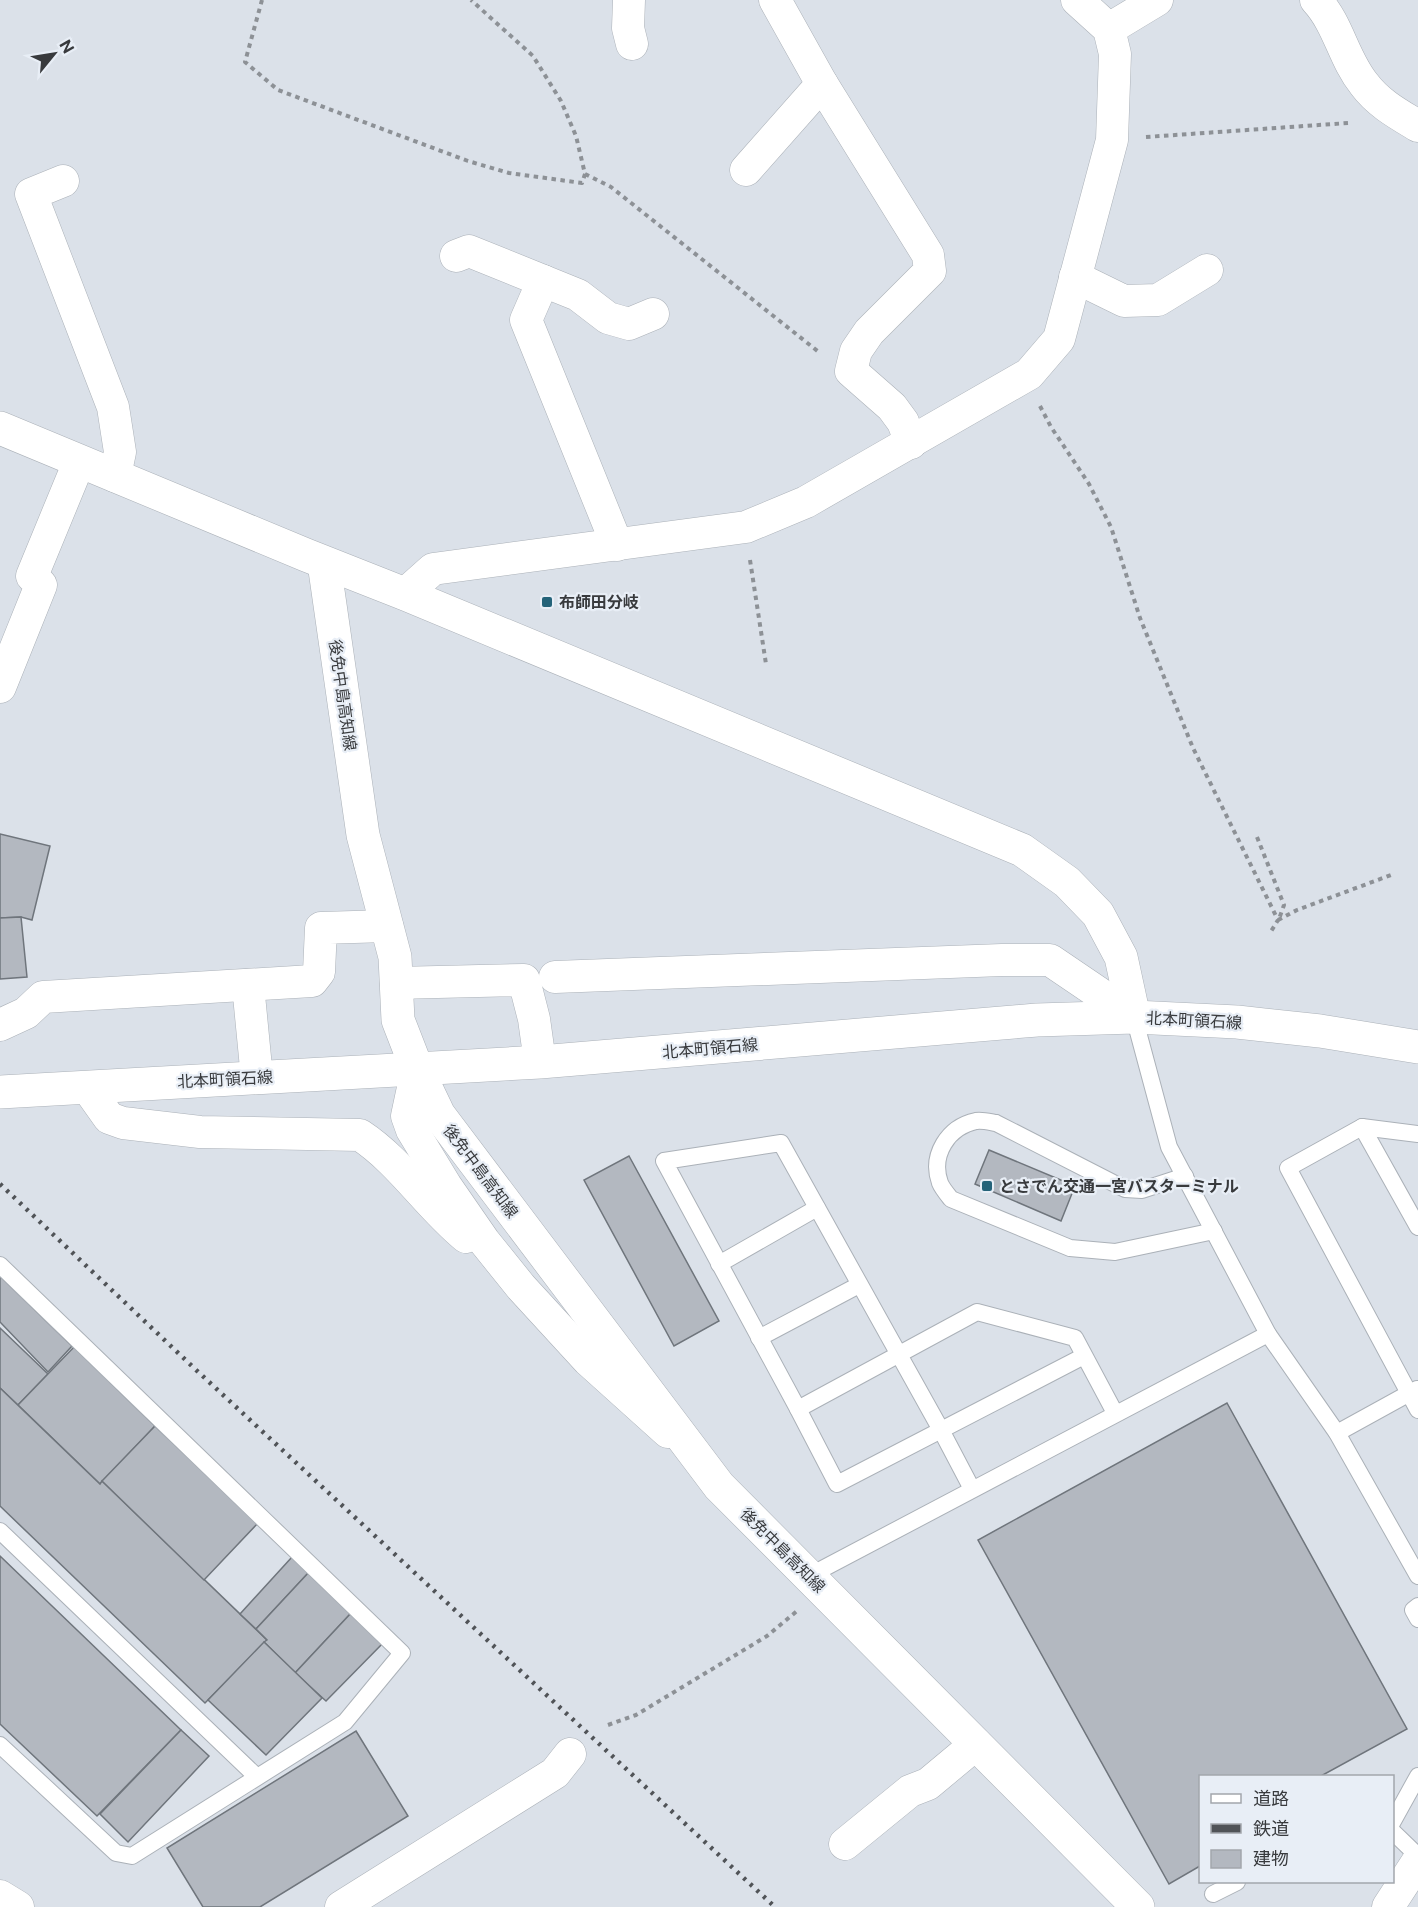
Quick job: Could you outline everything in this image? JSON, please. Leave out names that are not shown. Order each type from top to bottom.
[{"type":"main road","points":[[0,428],[1022,850],[1067,882],[1098,914],[1121,957],[1134,1017]]},
{"type":"main road","name":"後免中島高知線","points":[[324,563],[363,835],[395,957],[398,1020],[417,1069],[439,1115],[719,1486],[1138,1907]]},
{"type":"main road","name":"北本町領石線","points":[[0,1092],[540,1062],[1025,1021],[1134,1017],[1237,1022],[1320,1031],[1418,1047]]},
{"type":"street","points":[[628,0],[628,28],[632,44]]},
{"type":"street","points":[[775,0],[822,84],[928,255],[930,271],[869,332],[855,351],[851,371],[892,407],[903,422],[911,443]]},
{"type":"street","points":[[405,594],[433,569],[747,526],[806,502],[1029,374],[1059,339],[1112,140],[1115,54],[1108,28],[1077,0]]},
{"type":"street","points":[[1108,28],[1157,0]]},
{"type":"street","points":[[1316,0],[1336,27],[1362,83],[1379,101],[1418,126]]},
{"type":"street","points":[[746,170],[822,84]]},
{"type":"street","points":[[63,181],[31,194],[113,407],[120,452],[115,476]]},
{"type":"street","points":[[456,256],[469,251],[543,280],[578,296],[608,318],[629,324],[653,314]]},
{"type":"street","points":[[1075,277],[1124,301],[1158,300],[1207,270]]},
{"type":"street","points":[[543,280],[526,320],[617,545]]},
{"type":"street","points":[[0,687],[41,585],[32,576],[80,462]]},
{"type":"street","points":[[0,1025],[26,1013],[43,997],[312,981],[319,972],[321,928],[387,926]]},
{"type":"street","points":[[555,976],[1050,960],[1134,1017]]},
{"type":"street","points":[[396,983],[524,980],[534,1019],[540,1062]]},
{"type":"street","points":[[248,985],[258,1078]]},
{"type":"street","points":[[417,1069],[407,1116],[412,1130],[446,1186],[512,1276],[588,1360],[704,1465]]},
{"type":"street","points":[[78,1088],[109,1118],[123,1123],[200,1132],[360,1135],[379,1148],[446,1220],[512,1276]]},
{"type":"street","points":[[844,1844],[910,1791],[928,1784],[976,1744]]},
{"type":"street","points":[[341,1907],[555,1773],[570,1754]]},
{"type":"street","points":[[1388,1907],[1418,1858]]},
{"type":"street","points":[[0,1896],[18,1907]]},
{"type":"lane","points":[[1134,1017],[1169,1147],[1268,1334],[1337,1433],[1418,1576]]},
{"type":"lane","points":[[1185,1176],[1142,1190],[1125,1189],[996,1123],[978,1120],[962,1127],[945,1139],[936,1161],[940,1184],[951,1199],[1070,1248],[1115,1252],[1214,1231]]},
{"type":"lane","points":[[1362,1127],[1418,1227]]},
{"type":"lane","points":[[1418,1134],[1362,1127],[1287,1168],[1414,1391],[1418,1410]]},
{"type":"lane","points":[[972,1489],[941,1430],[781,1143],[663,1161],[837,1484],[941,1430],[1084,1356]]},
{"type":"lane","points":[[719,1264],[817,1208]]},
{"type":"lane","points":[[0,1266],[402,1653],[345,1722],[132,1856],[116,1853],[0,1745]]},
{"type":"lane","points":[[759,1338],[859,1285]]},
{"type":"lane","points":[[798,1409],[977,1312],[1075,1338],[1115,1413]]},
{"type":"lane","points":[[816,1583],[972,1489],[1268,1334]]},
{"type":"lane","points":[[1337,1433],[1414,1391]]},
{"type":"lane","points":[[0,1531],[256,1777]]},
{"type":"lane","points":[[1418,1606],[1413,1610],[1418,1619]]},
{"type":"lane","points":[[1394,1819],[1418,1776]]},
{"type":"lane","points":[[1394,1833],[1418,1858]]},
{"type":"lane","points":[[1213,1894],[1233,1883]]},
{"type":"path","points":[[262,0],[245,62],[278,90],[468,161],[509,173],[582,183],[585,174],[576,136],[561,101],[533,56],[471,0]]},
{"type":"path","points":[[1112,140],[1348,123]]},
{"type":"path","points":[[585,174],[611,187],[840,369],[851,371]]},
{"type":"path","points":[[1029,374],[1031,388],[1051,428],[1089,484],[1111,527],[1140,618],[1193,748],[1278,920]]},
{"type":"path","points":[[747,526],[766,664]]},
{"type":"path","points":[[1257,837],[1284,905],[1270,933]]},
{"type":"path","points":[[1278,920],[1297,910],[1391,875]]},
{"type":"path","points":[[608,1725],[636,1715],[767,1636],[816,1583]]},
{"type":"building","points":[[0,834],[50,846],[32,920],[21,917],[0,918]]},
{"type":"building","points":[[21,917],[27,977],[0,979],[0,918]]},
{"type":"building","points":[[989,1150],[1075,1186],[1061,1221],[975,1184]]},
{"type":"building","points":[[629,1156],[719,1321],[674,1346],[584,1180]]},
{"type":"building","points":[[0,1276],[72,1346],[48,1372],[0,1322]]},
{"type":"building","points":[[0,1328],[48,1374],[18,1405],[0,1388]]},
{"type":"building","points":[[74,1347],[155,1426],[100,1484],[18,1405]]},
{"type":"building","points":[[0,1388],[100,1484],[102,1481],[267,1640],[205,1703],[0,1506]]},
{"type":"building","points":[[1227,1403],[1407,1729],[1323,1775],[1199,1775],[1199,1867],[1169,1884],[978,1540]]},
{"type":"building","points":[[155,1426],[258,1523],[204,1580],[102,1481]]},
{"type":"building","points":[[0,1556],[181,1730],[97,1816],[0,1724]]},
{"type":"building","points":[[292,1557],[310,1571],[256,1629],[240,1614]]},
{"type":"building","points":[[310,1571],[352,1612],[295,1673],[264,1642],[267,1640],[256,1629]]},
{"type":"building","points":[[352,1612],[384,1642],[326,1701],[295,1673]]},
{"type":"building","points":[[264,1642],[322,1698],[266,1755],[208,1700]]},
{"type":"building","points":[[181,1730],[209,1756],[128,1842],[100,1814]]},
{"type":"building","points":[[356,1731],[408,1816],[260,1907],[203,1907],[167,1848]]},
{"type":"railway","points":[[0,1184],[194,1368],[775,1907]]},
{"type":"place","name":"布師田分岐","points":[[547,602]]},
{"type":"place","name":"とさでん交通一宮バスターミナル","points":[[987,1186]]}]
